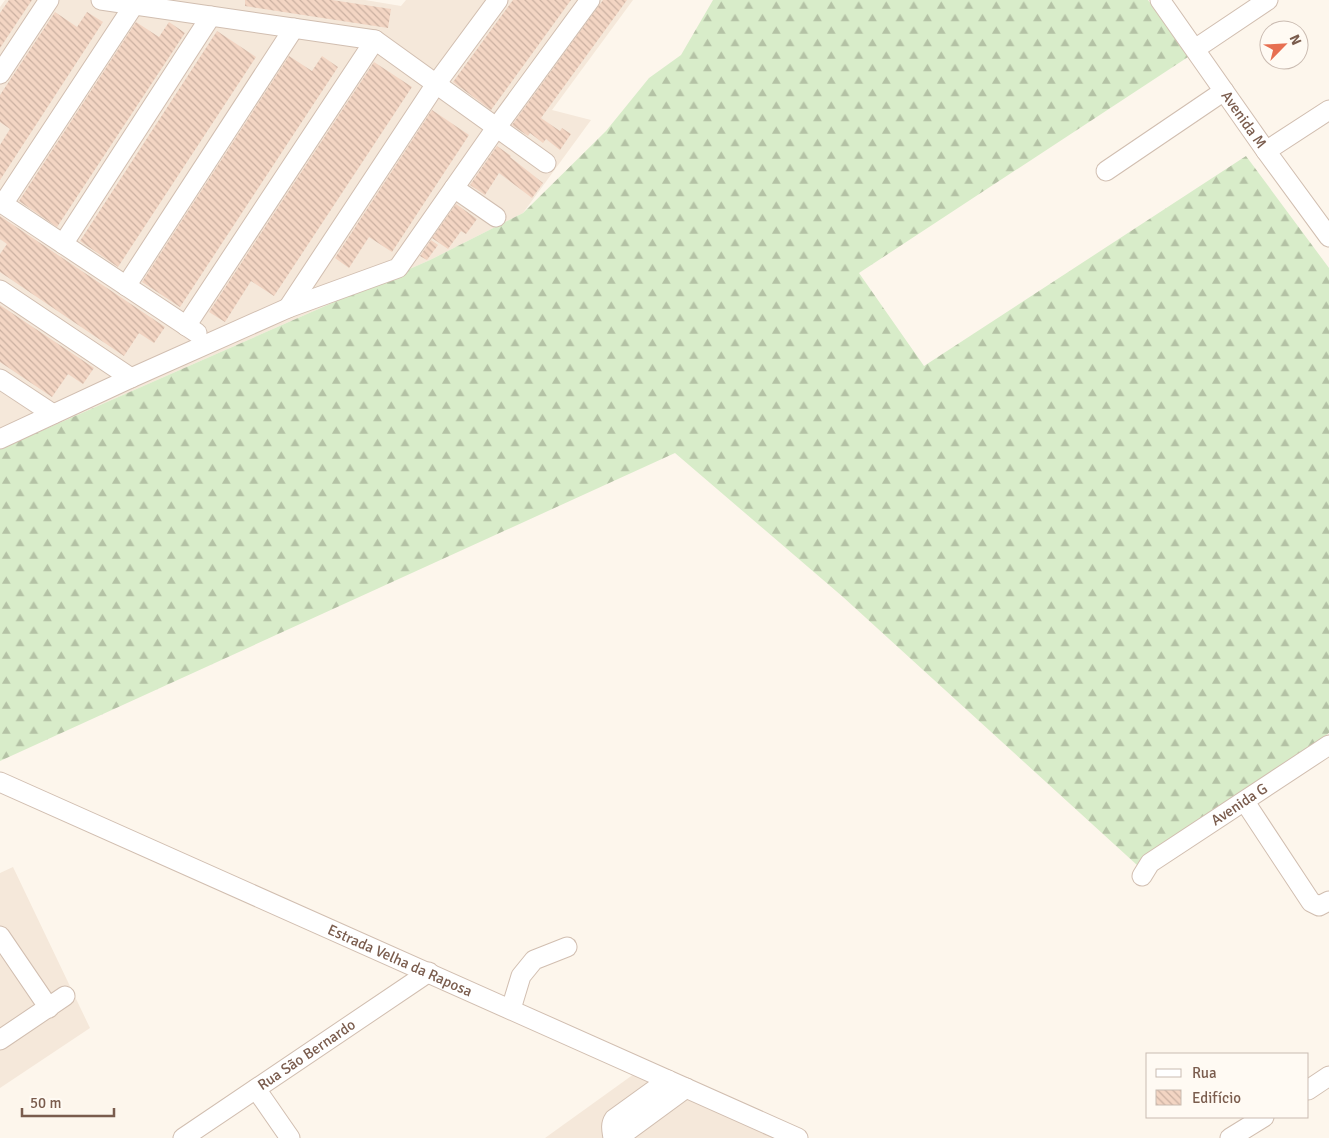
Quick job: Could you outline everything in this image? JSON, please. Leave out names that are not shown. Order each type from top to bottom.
[{"type":"street","points":[[0,74],[49,0]]},
{"type":"street","points":[[101,0],[375,40],[546,163]]},
{"type":"street","points":[[288,308],[436,84],[498,0]]},
{"type":"street","points":[[0,439],[130,378],[288,308],[398,268],[496,128],[590,0]]},
{"type":"street","name":"Avenida M","points":[[1160,0],[1329,237]]},
{"type":"street","points":[[1195,49],[1268,0]]},
{"type":"street","points":[[134,5],[2,203],[210,342]]},
{"type":"street","points":[[63,244],[211,16]]},
{"type":"street","points":[[126,286],[294,28]]},
{"type":"street","points":[[186,326],[375,40]]},
{"type":"street","points":[[1106,171],[1224,91]]},
{"type":"street","points":[[1266,151],[1329,110]]},
{"type":"street","points":[[454,188],[496,217]]},
{"type":"street","points":[[0,290],[130,378]]},
{"type":"street","points":[[0,379],[53,414]]},
{"type":"street","name":"Avenida G","points":[[1146,870],[1329,746]]},
{"type":"street","name":"Estrada Velha da Raposa","points":[[0,782],[798,1138]]},
{"type":"street","points":[[1245,802],[1311,902],[1319,906],[1327,903]]},
{"type":"street","points":[[0,937],[49,1008]]},
{"type":"street","points":[[511,1009],[522,976],[534,960],[566,948]]},
{"type":"street","name":"Rua São Bernardo","points":[[183,1138],[429,972]]},
{"type":"street","points":[[0,1040],[65,996]]},
{"type":"street","points":[[1309,1089],[1329,1076]]},
{"type":"street","points":[[613,1138],[612,1123],[614,1119],[668,1080]]},
{"type":"street","points":[[618,1138],[686,1088]]},
{"type":"street","points":[[256,1089],[290,1138]]},
{"type":"street","points":[[1230,1138],[1262,1118]]},
{"type":"shaded area","points":[[5,0],[365,0],[401,6],[406,0],[633,0],[552,110],[591,120],[523,213],[430,260],[0,449],[0,7]]},
{"type":"shaded area","points":[[13,867],[90,1028],[0,1088],[0,873]]},
{"type":"shaded area","points":[[634,1074],[783,1138],[545,1138]]},
{"type":"green space","points":[[713,0],[1148,0],[1188,57],[859,273],[924,366],[1246,156],[1329,268],[1329,733],[1137,865],[843,597],[675,453],[0,761],[0,449],[430,260],[523,213],[606,131],[649,78],[681,55]]},
{"type":"building","points":[[9,0],[32,0],[0,48],[0,13]]},
{"type":"building","points":[[245,0],[332,0],[391,9],[388,28],[245,6]]},
{"type":"building","points":[[513,0],[571,0],[491,110],[453,82]]},
{"type":"building","points":[[603,0],[627,0],[541,118],[560,131],[562,128],[571,134],[560,150],[546,139],[543,143],[530,133],[528,136],[512,125]]},
{"type":"building","points":[[55,12],[77,27],[87,12],[103,22],[0,180],[0,145],[10,129],[0,122],[0,95]]},
{"type":"building","points":[[136,22],[159,37],[169,22],[185,33],[57,227],[19,201]]},
{"type":"building","points":[[217,31],[256,57],[118,267],[80,241]]},
{"type":"building","points":[[289,56],[312,71],[322,56],[338,67],[180,307],[142,282]]},
{"type":"building","points":[[374,62],[412,87],[274,296],[251,281],[225,322],[209,312]]},
{"type":"building","points":[[432,110],[469,135],[392,252],[369,237],[349,268],[335,258]]},
{"type":"building","points":[[497,146],[543,183],[532,198],[499,173],[485,195],[470,185]]},
{"type":"building","points":[[456,204],[477,219],[466,234],[461,231],[448,249],[432,238]]},
{"type":"building","points":[[0,216],[165,327],[154,343],[139,333],[124,356],[0,272],[0,254],[7,244],[0,239]]},
{"type":"building","points":[[431,240],[438,245],[427,260],[420,256]]},
{"type":"building","points":[[0,305],[94,368],[83,384],[68,374],[52,397],[0,362]]}]
